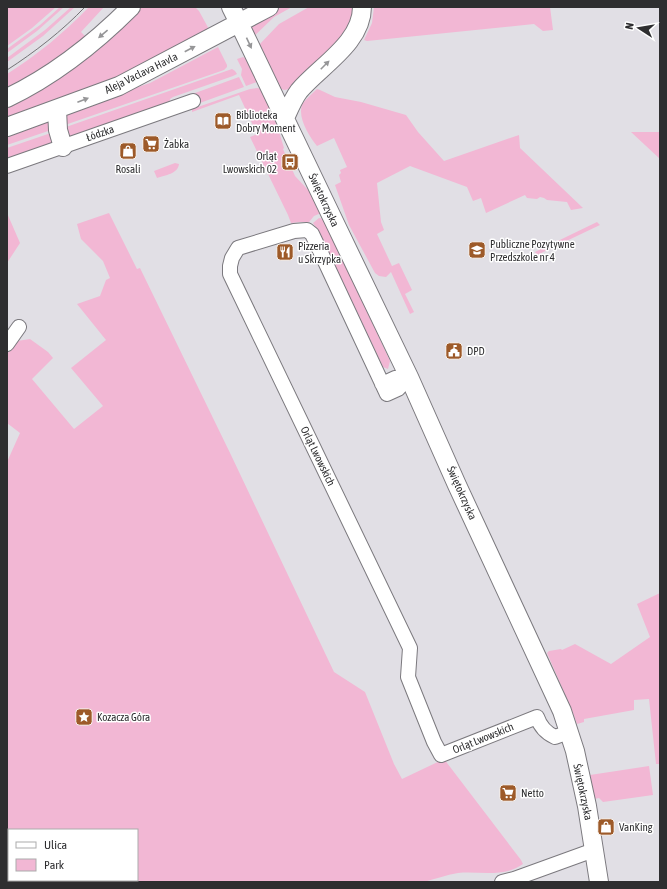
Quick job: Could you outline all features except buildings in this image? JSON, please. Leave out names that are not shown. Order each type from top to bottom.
[{"type":"main road","points":[[7,98],[62,66],[108,30],[131,7]]},
{"type":"main road","name":"Świętokrzyska","points":[[231,7],[240,22],[410,377],[457,485],[559,704],[569,732],[587,806],[599,882]]},
{"type":"main road","name":"Aleja Vaclava Havla","points":[[7,128],[119,86],[269,7]]},
{"type":"main road","points":[[285,118],[298,92],[350,39],[358,25],[362,7]]},
{"type":"main road","points":[[275,96],[298,92]]},
{"type":"main road","points":[[58,110],[58,130],[63,146]]},
{"type":"street","name":"Łódzka","points":[[7,166],[193,101]]},
{"type":"street","name":"Orląt Lwowskich","points":[[410,377],[398,389],[384,389],[312,234],[307,230],[301,229],[238,248],[232,258],[230,274],[410,648],[408,677],[434,742],[441,755],[537,717],[539,723],[549,734],[555,737],[569,732]]},
{"type":"street","points":[[7,344],[19,327]]},
{"type":"street","points":[[502,882],[514,880],[594,850]]},
{"type":"green space","points":[[7,7],[56,7],[32,28],[7,46]]},
{"type":"green space","points":[[60,7],[64,7],[37,31],[7,53],[7,49],[40,25]]},
{"type":"green space","points":[[71,7],[75,7],[43,36],[7,62],[7,58],[45,30]]},
{"type":"green space","points":[[89,7],[104,7],[81,32],[85,36],[78,45],[7,92],[7,74],[50,43]]},
{"type":"green space","points":[[140,7],[195,7],[199,11],[210,31],[141,69],[7,121],[7,105]]},
{"type":"green space","points":[[281,7],[292,7],[274,17],[251,39],[246,25]]},
{"type":"green space","points":[[309,7],[355,7],[354,18],[334,48],[290,89],[284,90],[279,88],[259,45],[279,24]]},
{"type":"green space","points":[[374,7],[550,7],[553,30],[543,31],[534,24],[367,41],[364,40],[372,23]]},
{"type":"green space","points":[[218,47],[227,65],[224,70],[62,126],[66,115],[117,94],[150,83]]},
{"type":"green space","points":[[243,57],[248,60],[258,80],[257,82],[246,86],[241,75],[242,69],[237,59]]},
{"type":"green space","points":[[232,69],[237,74],[173,97],[170,99],[169,103],[72,138],[68,137],[66,127]]},
{"type":"green space","points":[[239,77],[244,87],[197,104],[176,100]]},
{"type":"green space","points":[[250,89],[262,89],[273,112],[284,148],[283,149],[295,176],[310,192],[321,213],[314,216],[309,222],[291,223],[250,137],[257,134],[239,95],[192,112],[192,109]]},
{"type":"green space","points":[[317,89],[335,97],[361,102],[406,115],[418,132],[444,161],[519,135],[520,148],[583,208],[571,210],[567,202],[547,200],[540,197],[537,199],[527,198],[525,195],[486,213],[481,198],[473,201],[467,187],[410,166],[377,183],[381,222],[384,230],[377,234],[392,266],[399,263],[412,290],[405,294],[414,312],[410,314],[391,272],[386,277],[379,276],[375,273],[349,225],[335,185],[341,182],[339,175],[341,173],[340,170],[347,167],[334,138],[317,146],[304,126],[301,108],[303,103]]},
{"type":"green space","points":[[53,118],[54,129],[7,145],[7,134]]},
{"type":"green space","points":[[631,132],[660,132],[660,159]]},
{"type":"green space","points":[[52,134],[53,144],[7,161],[7,148]]},
{"type":"green space","points":[[175,163],[179,164],[174,172],[157,178],[154,171]]},
{"type":"green space","points":[[7,213],[20,243],[7,263]]},
{"type":"green space","points":[[109,213],[137,269],[140,268],[334,672],[365,692],[394,764],[402,779],[444,759],[523,864],[508,871],[492,873],[458,873],[424,882],[7,882],[7,462],[20,433],[7,423],[7,354],[17,341],[30,339],[48,352],[53,358],[32,379],[74,429],[103,406],[71,368],[106,340],[77,304],[100,296],[106,280],[110,278],[103,261],[81,239],[77,224]]},
{"type":"green space","points":[[319,218],[324,219],[390,361],[388,369],[383,367],[319,232],[313,223]]},
{"type":"green space","points":[[597,222],[600,225],[537,255],[535,252]]},
{"type":"green space","points":[[660,593],[660,764],[656,764],[649,699],[634,700],[634,710],[584,719],[584,722],[577,724],[547,653],[549,651],[562,650],[575,644],[611,664],[650,637],[637,604]]},
{"type":"green space","points":[[649,766],[653,795],[603,802],[599,798],[594,799],[590,775]]},
{"type":"tram line","points":[[7,70],[48,41],[85,7]]},
{"type":"place","name":"Biblioteka Dobry Moment","points":[[223,121]]},
{"type":"place","name":"Żabka","points":[[151,144]]},
{"type":"place","name":"Rosali","points":[[128,151]]},
{"type":"place","name":"Orląt Lwowskich 02","points":[[290,162]]},
{"type":"place","name":"Publiczne Pozytywne Przedszkole nr 4","points":[[477,250]]},
{"type":"place","name":"Pizzeria u Skrzypka","points":[[285,252]]},
{"type":"place","name":"DPD","points":[[454,351]]},
{"type":"place","name":"Kozacza Góra","points":[[84,717]]},
{"type":"place","name":"Netto","points":[[508,793]]},
{"type":"place","name":"VanKing","points":[[606,827]]}]
